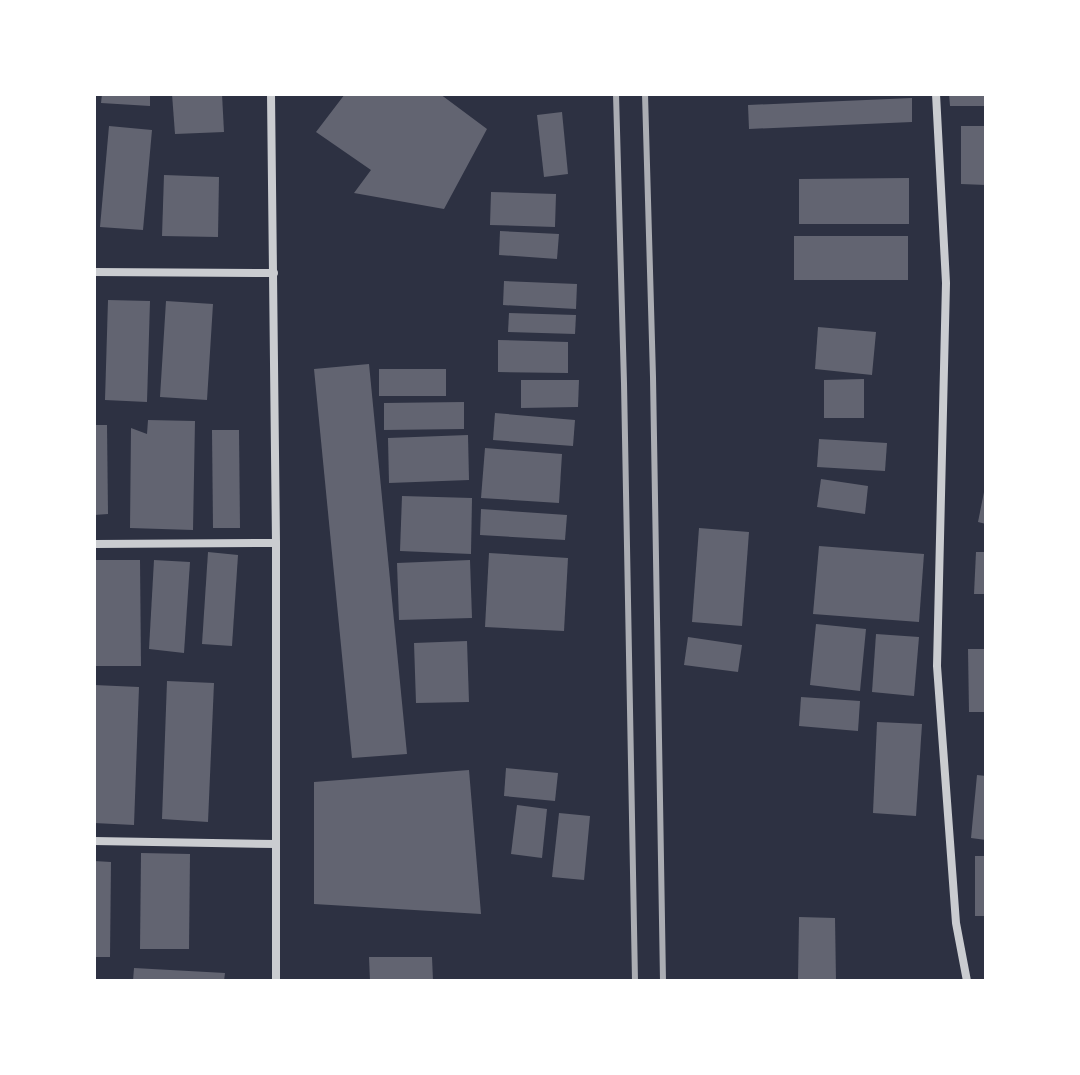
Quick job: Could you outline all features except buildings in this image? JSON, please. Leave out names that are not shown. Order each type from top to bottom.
[{"type":"street","points":[[271,94],[276,543],[276,981]]},
{"type":"street","points":[[936,94],[946,283],[937,666],[956,923],[967,981]]},
{"type":"street","points":[[94,272],[274,273]]},
{"type":"street","points":[[94,544],[276,543]]},
{"type":"street","points":[[94,841],[276,844]]},
{"type":"railway","points":[[616,94],[635,981]]},
{"type":"railway","points":[[645,94],[663,981]]}]
